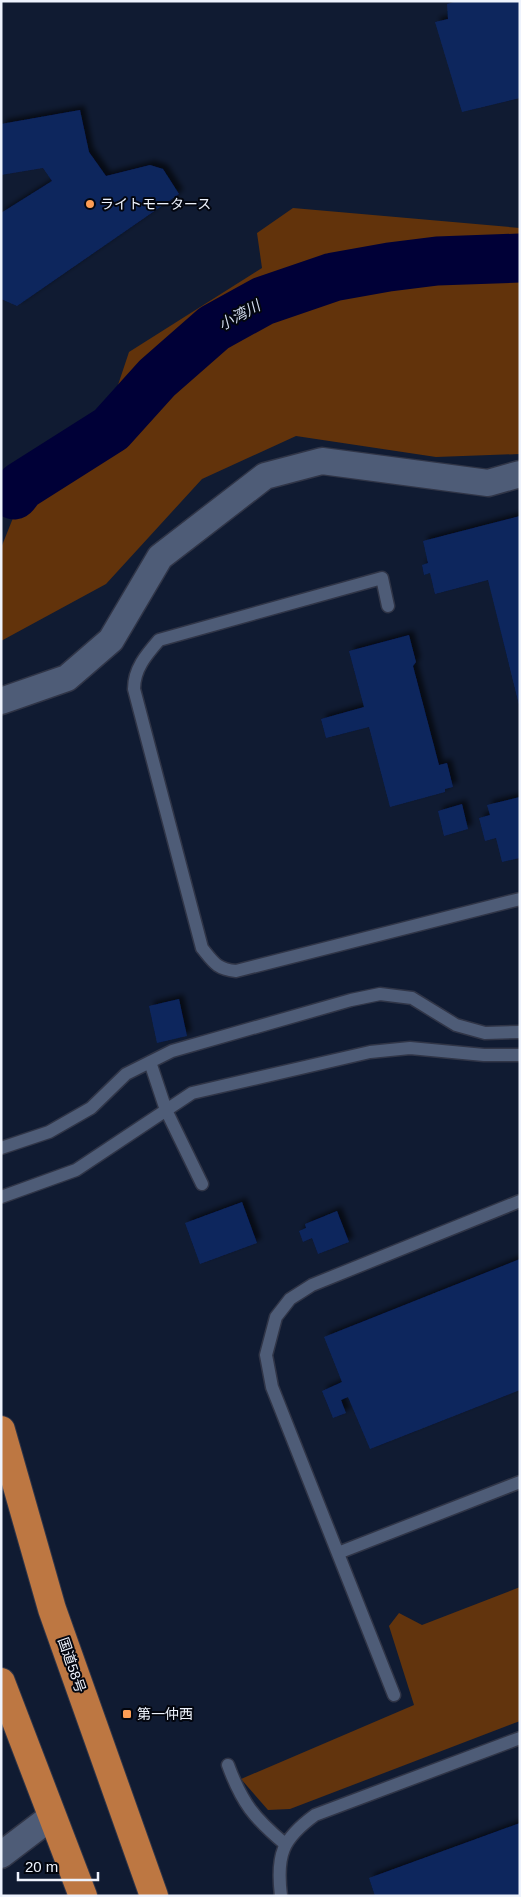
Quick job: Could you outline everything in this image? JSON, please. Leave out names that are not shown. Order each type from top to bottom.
[{"type":"highway","name":"国道58号","points":[[1,1430],[52,1609],[154,1896]]},
{"type":"highway","points":[[1,1682],[82,1896]]},
{"type":"street","points":[[1,701],[67,678],[111,640],[160,557],[265,476],[322,461],[488,483],[520,474]]},
{"type":"street","points":[[1,1855],[51,1817]]},
{"type":"lane","points":[[388,606],[382,578],[158,640],[134,676],[134,688],[202,948],[214,963],[223,970],[236,971],[520,899]]},
{"type":"lane","points":[[1,1148],[49,1132],[91,1108],[126,1074],[181,1048],[351,1000],[380,994],[412,998],[456,1025],[485,1033],[520,1032]]},
{"type":"lane","points":[[1,1197],[76,1170],[192,1093],[370,1052],[410,1048],[484,1055],[520,1056]]},
{"type":"lane","points":[[150,1062],[166,1110],[202,1184]]},
{"type":"lane","points":[[394,1695],[272,1386],[266,1355],[276,1316],[290,1299],[312,1285],[520,1201]]},
{"type":"lane","points":[[338,1553],[520,1482]]},
{"type":"lane","points":[[281,1896],[278,1872],[285,1844],[296,1828],[315,1815],[520,1738]]},
{"type":"lane","points":[[228,1765],[240,1796],[263,1826],[285,1844]]},
{"type":"shaded area","points":[[293,208],[520,228],[520,454],[436,457],[296,436],[202,479],[106,584],[1,641],[1,548],[21,498],[114,397],[129,352],[262,268],[257,233]]},
{"type":"shaded area","points":[[520,1587],[520,1721],[290,1809],[268,1810],[241,1779],[414,1705],[389,1626],[399,1613],[422,1625]]},
{"type":"building","points":[[457,1],[520,1],[520,98],[462,112],[435,22],[448,19],[447,4]]},
{"type":"building","name":"ライトモータース","points":[[80,110],[89,152],[106,176],[150,165],[163,169],[179,194],[17,306],[1,299],[1,213],[52,181],[43,168],[1,175],[1,124]]},
{"type":"building","points":[[520,516],[519,705],[488,580],[435,594],[430,573],[424,575],[422,565],[428,563],[423,541]]},
{"type":"building","points":[[409,635],[416,662],[413,666],[439,765],[447,763],[453,787],[445,789],[445,792],[390,807],[369,727],[326,738],[321,719],[364,707],[349,651]]},
{"type":"building","points":[[520,797],[520,858],[502,862],[496,838],[485,841],[479,818],[490,815],[487,805]]},
{"type":"building","points":[[462,804],[468,829],[444,836],[438,811]]},
{"type":"building","points":[[179,999],[187,1036],[157,1043],[149,1006]]},
{"type":"building","points":[[242,1202],[257,1243],[200,1264],[185,1223]]},
{"type":"building","points":[[337,1211],[349,1242],[318,1254],[312,1238],[303,1242],[299,1231],[306,1228],[305,1224]]},
{"type":"building","points":[[520,1259],[520,1390],[370,1449],[348,1397],[341,1400],[346,1413],[333,1418],[322,1391],[342,1382],[324,1337]]},
{"type":"building","points":[[520,1823],[520,1896],[375,1896],[369,1878]]},
{"type":"waterway","name":"小湾川","points":[[14,495],[21,486],[111,429],[157,378],[214,328],[263,301],[333,277],[389,267],[437,261],[520,258]]},
{"type":"place","name":"ライトモータース","points":[[90,204]]},
{"type":"place","name":"第一仲西","points":[[127,1714]]}]
